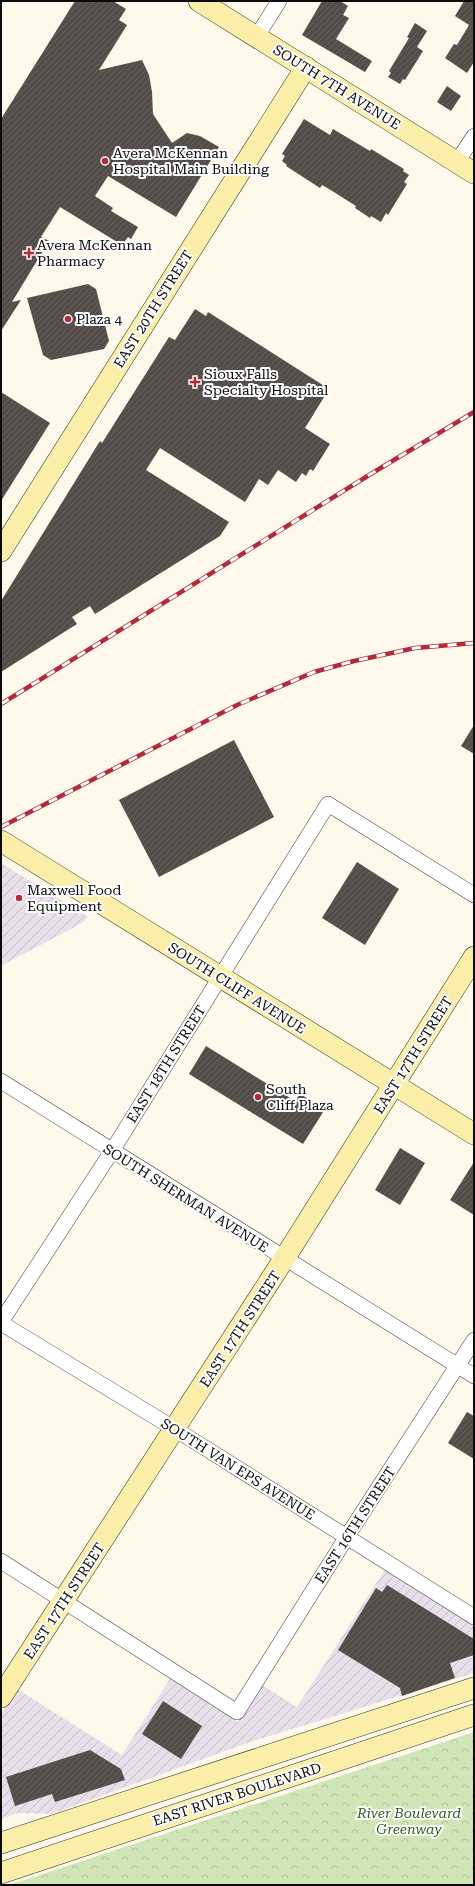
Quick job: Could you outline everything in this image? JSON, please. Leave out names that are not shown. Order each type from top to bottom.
[{"type":"street","name":"SOUTH 7TH AVENUE","points":[[200,1],[466,167]]},
{"type":"street","points":[[257,36],[279,1]]},
{"type":"street","name":"EAST 20TH STREET","points":[[1,551],[306,67]]},
{"type":"street","points":[[466,167],[474,136]]},
{"type":"street","name":"EAST 18TH STREET","points":[[1,1322],[112,1151],[328,804],[474,895]]},
{"type":"street","name":"SOUTH CLIFF AVENUE","points":[[1,841],[474,1134]]},
{"type":"street","name":"EAST 17TH STREET","points":[[1,1697],[284,1259],[474,957]]},
{"type":"street","name":"SOUTH SHERMAN AVENUE","points":[[1,1081],[284,1259],[474,1376]]},
{"type":"street","name":"SOUTH VAN EPS AVENUE","points":[[1,1322],[175,1429],[346,1538],[474,1617]]},
{"type":"street","name":"EAST 16TH STREET","points":[[63,1600],[237,1712],[346,1538],[474,1340]]},
{"type":"street","points":[[1,1561],[63,1600]]},
{"type":"street","name":"EAST RIVER BOULEVARD","points":[[1,1843],[474,1688]]},
{"type":"street","name":"EAST RIVER BOULEVARD","points":[[1,1873],[474,1715]]},
{"type":"shaded area","points":[[1,863],[88,917],[82,923],[1,966]]},
{"type":"shaded area","points":[[386,1568],[474,1622],[474,1673],[253,1741],[51,1814],[18,1813],[1,1819],[1,1714],[17,1689],[122,1755],[171,1677],[238,1722],[262,1685],[297,1707]]},
{"type":"green space","name":"River Boulevard Greenway","points":[[474,1732],[474,1885],[9,1885]]},
{"type":"building","name":"Avera McKennan Hospital Main Building","points":[[75,1],[113,1],[126,9],[119,20],[127,25],[99,70],[142,60],[149,75],[152,92],[153,114],[172,143],[187,133],[200,136],[219,147],[176,217],[108,176],[95,196],[113,208],[111,211],[138,227],[131,239],[128,237],[122,245],[60,207],[41,237],[49,241],[12,302],[21,300],[1,331],[1,119]]},
{"type":"building","points":[[322,1],[340,1],[348,6],[343,15],[349,18],[336,39],[372,61],[365,72],[302,35]]},
{"type":"building","points":[[464,1],[474,1],[474,62],[467,73],[445,58],[454,44],[457,45],[469,25],[455,16]]},
{"type":"building","points":[[415,23],[427,31],[417,47],[423,51],[405,80],[403,79],[400,84],[388,77],[391,73],[389,71],[409,38],[407,37]]},
{"type":"building","points":[[447,86],[461,96],[451,111],[437,102]]},
{"type":"building","points":[[304,119],[330,135],[333,129],[370,151],[371,149],[404,169],[403,171],[409,175],[404,182],[407,184],[388,215],[386,213],[381,222],[371,216],[370,218],[355,208],[356,206],[322,185],[320,188],[286,166],[287,165],[282,161],[285,156],[282,154]]},
{"type":"building","name":"Plaza 4","points":[[88,284],[96,289],[109,341],[104,349],[51,360],[43,355],[27,298]]},
{"type":"building","points":[[195,309],[206,316],[208,312],[329,389],[305,428],[330,444],[313,471],[310,469],[306,476],[302,473],[296,482],[278,470],[268,485],[259,479],[245,502],[160,448],[146,470],[229,522],[220,536],[95,614],[90,606],[72,617],[77,624],[1,672],[1,601],[100,441],[102,443],[169,337],[175,340]]},
{"type":"building","points":[[1,392],[50,423],[1,501]]},
{"type":"building","points":[[474,725],[474,754],[461,746]]},
{"type":"building","points":[[234,740],[274,817],[159,877],[119,800]]},
{"type":"building","points":[[357,862],[399,889],[365,945],[322,918]]},
{"type":"building","name":"South Cliff Plaza","points":[[206,1046],[295,1101],[300,1094],[325,1109],[303,1144],[189,1074]]},
{"type":"building","points":[[400,1148],[425,1163],[400,1205],[375,1190]]},
{"type":"building","points":[[474,1162],[474,1215],[450,1200]]},
{"type":"building","points":[[467,1412],[474,1416],[474,1459],[448,1443]]},
{"type":"building","points":[[387,1585],[474,1639],[474,1655],[450,1663],[455,1678],[402,1696],[400,1688],[338,1650],[376,1588],[382,1592]]},
{"type":"building","points":[[163,1701],[202,1726],[181,1759],[142,1734]]},
{"type":"building","points":[[90,1750],[121,1769],[125,1780],[55,1802],[52,1794],[15,1806],[6,1777]]},
{"type":"railway","points":[[1,704],[374,472],[474,412]]},
{"type":"railway","points":[[1,827],[237,705],[314,672],[354,661],[415,648],[474,643]]},
{"type":"place","name":"Avera McKennan Hospital Main Building","points":[[105,161]]},
{"type":"place","name":"Avera McKennan Pharmacy","points":[[29,253]]},
{"type":"place","name":"Plaza 4","points":[[68,319]]},
{"type":"place","name":"Sioux Falls Specialty Hospital","points":[[195,382]]},
{"type":"place","name":"Maxwell Food Equipment","points":[[19,898]]},
{"type":"place","name":"South Cliff Plaza","points":[[258,1097]]}]
